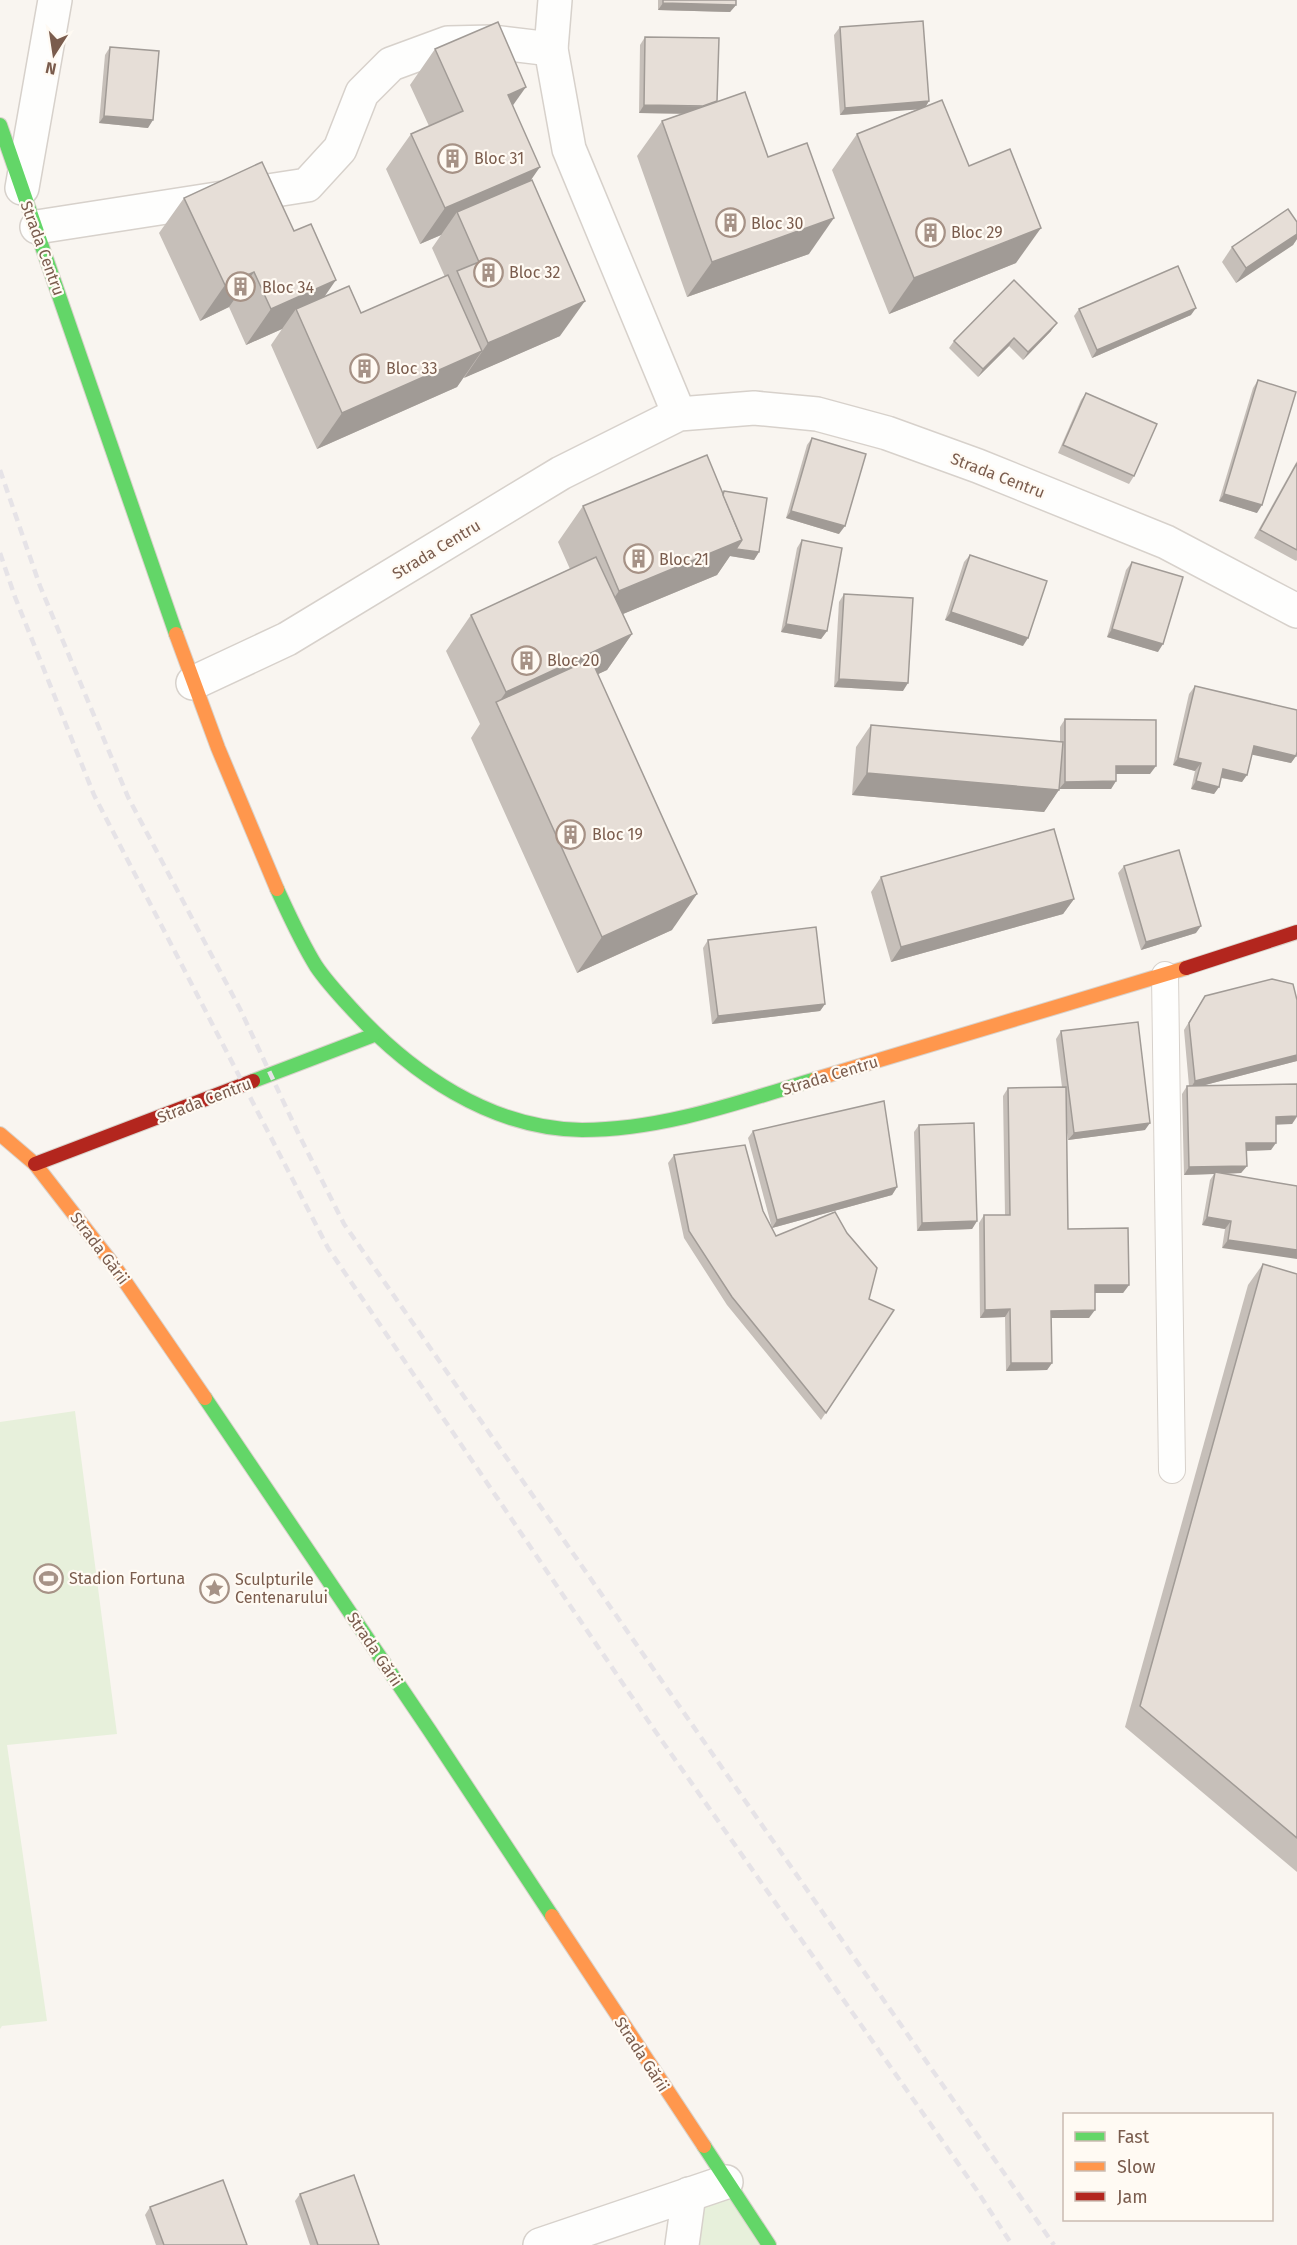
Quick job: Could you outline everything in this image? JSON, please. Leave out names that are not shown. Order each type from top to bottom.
[{"type":"main road","name":"Strada Centru","points":[[0,125],[193,683],[279,894],[317,967],[374,1035],[411,1066],[455,1094],[510,1117],[549,1127],[590,1129],[692,1116],[1165,975],[1297,932]]},
{"type":"main road","name":"Strada Centru","points":[[35,1164],[374,1035]]},
{"type":"main road","name":"Strada Gării","points":[[0,1134],[35,1164],[144,1308],[430,1731],[769,2245]]},
{"type":"street","points":[[22,188],[55,0]]},
{"type":"street","points":[[555,0],[551,49],[569,149],[679,414]]},
{"type":"street","points":[[37,227],[307,185],[340,149],[362,93],[391,64],[448,43],[493,42],[551,49]]},
{"type":"street","name":"Strada Centru","points":[[193,683],[287,639],[561,474],[679,414],[754,408],[817,414],[888,433],[978,466],[1166,542],[1297,611]]},
{"type":"street","points":[[540,2245],[726,2182]]},
{"type":"street","points":[[682,2245],[689,2194]]},
{"type":"lane","points":[[1165,975],[1172,1470]]},
{"type":"green space","name":"Stadion Fortuna","points":[[75,1411],[117,1734],[7,1745],[47,2021],[2,2026],[0,2029],[0,1422]]},
{"type":"green space","points":[[726,2182],[769,2245],[682,2245],[689,2194]]},
{"type":"building","points":[[663,0],[736,0],[736,5],[663,3]]},
{"type":"building","points":[[923,21],[929,101],[845,108],[840,27]]},
{"type":"building","points":[[498,22],[526,87],[508,95],[540,167],[445,208],[411,134],[463,111],[435,49]]},
{"type":"building","points":[[645,37],[719,38],[717,101],[703,106],[644,105]]},
{"type":"building","points":[[110,47],[159,51],[153,120],[104,116]]},
{"type":"building","points":[[745,92],[768,157],[807,143],[834,218],[712,262],[662,121]]},
{"type":"building","points":[[942,100],[969,166],[1010,149],[1041,228],[914,278],[857,134]]},
{"type":"building","points":[[262,162],[294,231],[311,224],[336,280],[271,309],[254,272],[225,285],[184,198]]},
{"type":"building","points":[[532,180],[585,301],[488,343],[457,271],[479,262],[457,212]]},
{"type":"building","points":[[1288,209],[1297,222],[1297,234],[1246,268],[1232,247]]},
{"type":"building","points":[[1178,266],[1196,308],[1097,350],[1079,309]]},
{"type":"building","points":[[448,275],[482,351],[342,413],[296,309],[349,286],[361,313]]},
{"type":"building","points":[[1014,280],[1057,323],[1028,352],[1014,338],[983,369],[954,341]]},
{"type":"building","points":[[1258,380],[1296,392],[1262,505],[1224,494]]},
{"type":"building","points":[[1086,393],[1157,424],[1134,476],[1063,445]]},
{"type":"building","points":[[812,438],[866,454],[845,526],[791,511]]},
{"type":"building","points":[[707,455],[742,540],[619,591],[583,506]]},
{"type":"building","points":[[1297,463],[1297,550],[1260,530]]},
{"type":"building","points":[[724,491],[767,498],[759,552],[736,549],[742,540],[723,495]]},
{"type":"building","points":[[802,540],[842,548],[827,631],[786,624]]},
{"type":"building","points":[[970,555],[1047,581],[1028,638],[951,612]]},
{"type":"building","points":[[596,557],[632,634],[506,692],[471,615]]},
{"type":"building","points":[[1132,562],[1183,577],[1163,644],[1112,629]]},
{"type":"building","points":[[844,594],[913,598],[908,683],[839,679]]},
{"type":"building","points":[[591,659],[697,894],[602,937],[496,702]]},
{"type":"building","points":[[1195,686],[1297,710],[1296,756],[1254,746],[1247,775],[1223,769],[1219,787],[1196,781],[1201,763],[1178,758]]},
{"type":"building","points":[[1065,719],[1156,720],[1156,766],[1116,766],[1116,781],[1065,782]]},
{"type":"building","points":[[871,725],[1063,742],[1059,790],[867,773]]},
{"type":"building","points":[[1054,829],[1074,899],[901,947],[881,877]]},
{"type":"building","points":[[1179,850],[1201,926],[1146,942],[1124,866]]},
{"type":"building","points":[[816,927],[825,1004],[718,1016],[708,940]]},
{"type":"building","points":[[1272,979],[1293,984],[1297,1000],[1297,1055],[1195,1081],[1189,1023],[1205,996]]},
{"type":"building","points":[[1138,1022],[1150,1123],[1074,1133],[1061,1031]]},
{"type":"building","points":[[1297,1084],[1297,1116],[1276,1117],[1276,1143],[1246,1143],[1247,1166],[1189,1167],[1187,1086]]},
{"type":"building","points":[[1066,1087],[1068,1229],[1128,1228],[1129,1285],[1095,1285],[1095,1310],[1051,1311],[1052,1363],[1011,1363],[1010,1309],[985,1310],[984,1215],[1010,1215],[1008,1088]]},
{"type":"building","points":[[884,1101],[897,1187],[777,1220],[753,1131]]},
{"type":"building","points":[[974,1123],[977,1221],[922,1223],[919,1125]]},
{"type":"building","points":[[745,1145],[763,1211],[776,1236],[835,1212],[847,1233],[877,1268],[869,1299],[894,1310],[826,1413],[732,1297],[689,1231],[674,1155]]},
{"type":"building","points":[[1215,1172],[1297,1186],[1297,1250],[1228,1240],[1231,1221],[1207,1217]]},
{"type":"building","points":[[1263,1264],[1297,1274],[1297,1838],[1140,1706]]},
{"type":"building","points":[[354,2175],[379,2245],[318,2245],[300,2194]]},
{"type":"building","points":[[223,2180],[247,2245],[164,2245],[150,2207]]},
{"type":"railway","points":[[0,470],[40,586],[128,797],[240,1009],[344,1224],[1054,2245]]},
{"type":"railway","points":[[0,553],[15,597],[94,795],[328,1248],[653,1728],[976,2189],[1012,2245]]},
{"type":"traffic: fast","points":[[0,125],[176,634]]},
{"type":"traffic: fast","points":[[277,889],[316,966],[337,993],[374,1032],[426,1075],[454,1093],[516,1120],[548,1127],[582,1130],[642,1125],[700,1113],[816,1079]]},
{"type":"traffic: fast","points":[[253,1081],[374,1035]]},
{"type":"traffic: fast","points":[[205,1398],[552,1916]]},
{"type":"traffic: fast","points":[[704,2146],[769,2245]]},
{"type":"traffic: slow","points":[[176,634],[218,748],[277,889]]},
{"type":"traffic: slow","points":[[816,1079],[1186,968]]},
{"type":"traffic: slow","points":[[0,1134],[35,1164],[115,1267],[205,1398]]},
{"type":"traffic: slow","points":[[552,1916],[704,2146]]},
{"type":"traffic: jam","points":[[1186,968],[1297,932]]},
{"type":"traffic: jam","points":[[35,1164],[253,1081]]},
{"type":"place","name":"Bloc 31","points":[[453,158]]},
{"type":"place","name":"Bloc 30","points":[[730,223]]},
{"type":"place","name":"Bloc 29","points":[[930,232]]},
{"type":"place","name":"Bloc 32","points":[[488,272]]},
{"type":"place","name":"Bloc 34","points":[[241,287]]},
{"type":"place","name":"Bloc 33","points":[[365,368]]},
{"type":"place","name":"Bloc 21","points":[[638,559]]},
{"type":"place","name":"Bloc 20","points":[[526,660]]},
{"type":"place","name":"Bloc 19","points":[[571,834]]},
{"type":"place","name":"Stadion Fortuna","points":[[48,1578]]},
{"type":"place","name":"Sculpturile Centenarului","points":[[214,1588]]}]
